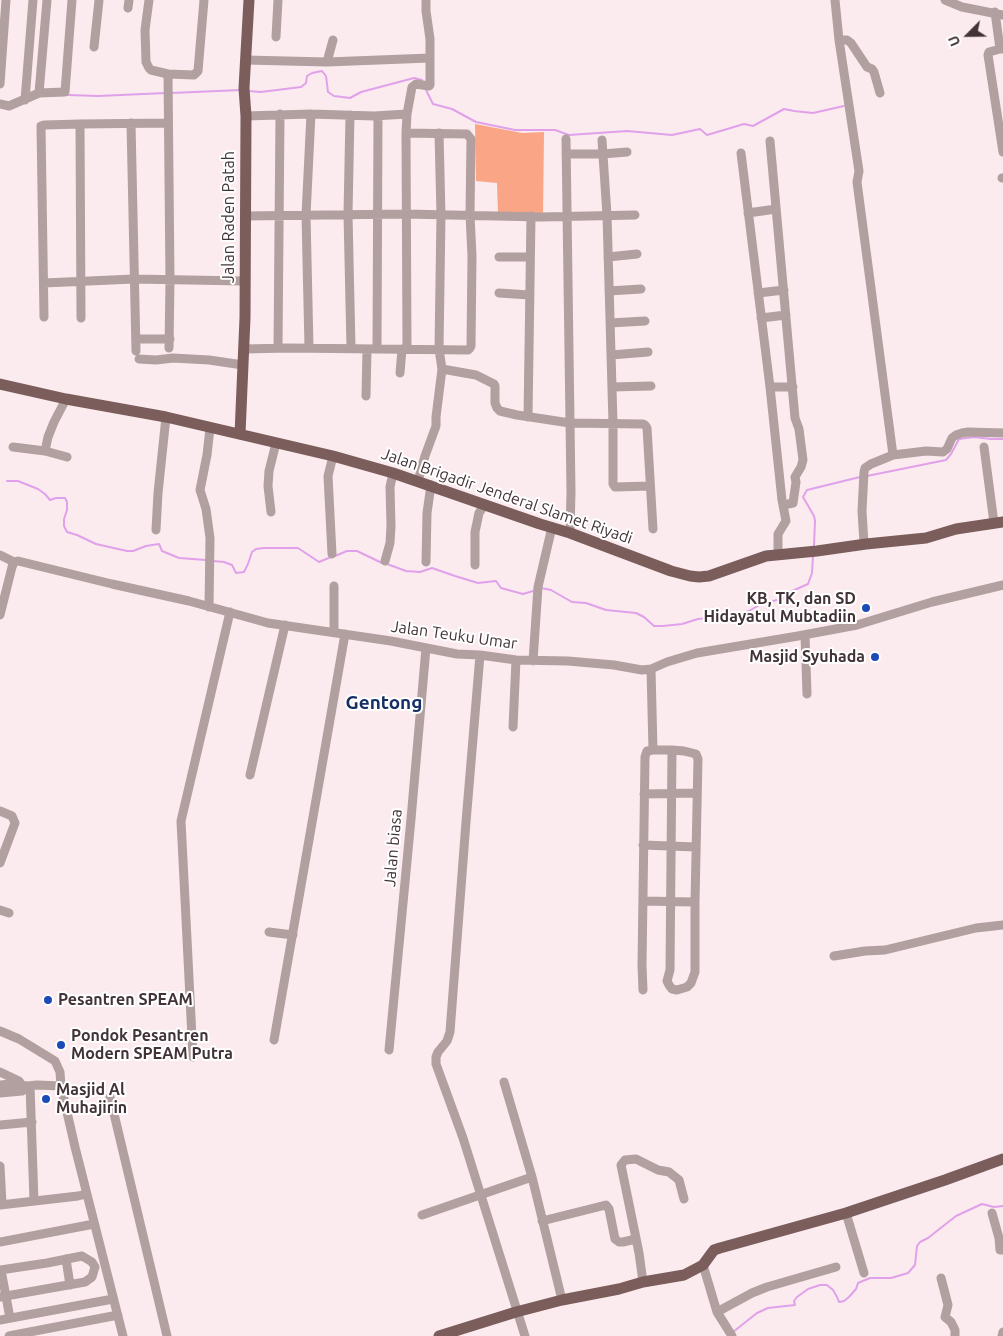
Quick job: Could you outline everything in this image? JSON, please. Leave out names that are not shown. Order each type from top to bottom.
[{"type":"main road","name":"Jalan Raden Patah","points":[[240,434],[244,349],[246,116],[244,91],[249,0]]},
{"type":"main road","name":"Jalan Brigadir Jenderal Slamet Riyadi","points":[[0,384],[166,418],[333,456],[431,485],[570,533],[671,571],[699,577],[717,574],[760,557],[926,538],[956,529],[998,523]]},
{"type":"main road","points":[[439,1336],[562,1300],[619,1289],[643,1282],[676,1277],[703,1265],[714,1250],[846,1213],[945,1180],[1003,1158]]},
{"type":"street","points":[[0,84],[6,0]]},
{"type":"street","points":[[24,100],[33,0]]},
{"type":"street","points":[[38,94],[47,0]]},
{"type":"street","points":[[0,104],[9,106],[38,94],[63,93],[66,90],[72,0]]},
{"type":"street","points":[[94,47],[99,0]]},
{"type":"street","points":[[149,0],[145,30],[147,65],[151,70],[168,74],[194,75],[198,73],[204,0]]},
{"type":"street","points":[[276,37],[278,0]]},
{"type":"street","points":[[400,373],[405,349],[407,114],[412,87],[416,84],[426,86],[431,81],[430,39],[426,0]]},
{"type":"street","points":[[835,0],[839,40],[855,138],[859,171],[857,182],[893,455]]},
{"type":"street","points":[[950,1],[962,7],[999,14],[1002,49],[989,52],[988,55],[1003,152]]},
{"type":"street","points":[[327,62],[333,40]]},
{"type":"street","points":[[839,40],[851,42],[867,67],[872,69],[877,78],[880,93]]},
{"type":"street","points":[[246,60],[327,62],[430,58]]},
{"type":"street","points":[[168,74],[169,348]]},
{"type":"street","points":[[278,348],[280,114]]},
{"type":"street","points":[[246,116],[311,114],[378,116],[407,114]]},
{"type":"street","points":[[309,348],[306,214],[311,114]]},
{"type":"street","points":[[350,115],[348,214],[351,348]]},
{"type":"street","points":[[377,349],[378,116]]},
{"type":"street","points":[[131,123],[134,279],[138,355],[156,360],[173,358],[209,360],[243,365]]},
{"type":"street","points":[[44,317],[40,128],[44,125],[168,123]]},
{"type":"street","points":[[80,124],[81,318]]},
{"type":"street","points":[[244,349],[366,348],[468,350],[471,346],[470,137],[467,134],[406,133]]},
{"type":"street","points":[[418,481],[424,456],[436,426],[442,369],[439,349],[441,215],[439,133]]},
{"type":"street","points":[[566,139],[570,533]]},
{"type":"street","points":[[602,140],[608,257],[613,486],[650,486]]},
{"type":"street","points":[[770,141],[795,418],[799,429],[803,460],[795,478],[794,503],[783,505]]},
{"type":"street","points":[[566,154],[628,152]]},
{"type":"street","points":[[741,153],[786,521],[778,534],[778,554]]},
{"type":"street","points":[[748,213],[776,209]]},
{"type":"street","points":[[245,216],[306,214],[635,215]]},
{"type":"street","points":[[528,417],[531,216]]},
{"type":"street","points":[[608,257],[638,254]]},
{"type":"street","points":[[499,257],[530,257]]},
{"type":"street","points":[[44,283],[134,279],[244,281]]},
{"type":"street","points":[[609,291],[641,289]]},
{"type":"street","points":[[758,293],[784,290]]},
{"type":"street","points":[[499,293],[530,295]]},
{"type":"street","points":[[761,318],[786,315]]},
{"type":"street","points":[[610,323],[645,321]]},
{"type":"street","points":[[136,339],[170,338]]},
{"type":"street","points":[[366,348],[366,396]]},
{"type":"street","points":[[611,355],[648,352]]},
{"type":"street","points":[[442,369],[476,375],[491,382],[495,386],[495,400],[500,411],[570,424],[646,424],[653,529]]},
{"type":"street","points":[[612,387],[651,386]]},
{"type":"street","points":[[770,387],[793,387]]},
{"type":"street","points":[[45,451],[54,422],[66,399]]},
{"type":"street","points":[[156,530],[166,418]]},
{"type":"street","points":[[209,607],[210,538],[208,518],[200,490],[210,428]]},
{"type":"street","points":[[864,544],[863,483],[864,472],[870,464],[893,455],[926,451],[943,452],[948,449],[952,438],[962,433],[1003,433]]},
{"type":"street","points":[[271,512],[268,486],[269,471],[276,443]]},
{"type":"street","points":[[13,447],[45,451],[67,457]]},
{"type":"street","points":[[984,447],[998,523]]},
{"type":"street","points":[[332,554],[328,476],[333,456]]},
{"type":"street","points":[[386,561],[390,543],[390,486],[392,473]]},
{"type":"street","points":[[780,479],[795,478]]},
{"type":"street","points":[[426,562],[427,512],[431,485]]},
{"type":"street","points":[[475,565],[475,532],[479,513],[485,504]]},
{"type":"street","points":[[534,660],[538,587],[552,527]]},
{"type":"street","name":"Jalan Teuku Umar","points":[[0,555],[14,562],[18,560],[189,601],[268,623],[391,641],[446,653],[516,660],[568,660],[614,665],[635,670],[651,669],[674,659],[697,653],[857,625],[932,602],[1003,586]]},
{"type":"street","points":[[0,615],[14,562]]},
{"type":"street","points":[[334,586],[334,632]]},
{"type":"street","points":[[193,1057],[181,820],[230,612]]},
{"type":"street","points":[[250,775],[285,625]]},
{"type":"street","points":[[274,1040],[345,634]]},
{"type":"street","points":[[805,635],[808,694]]},
{"type":"street","name":"Jalan biasa","points":[[388,1050],[426,648]]},
{"type":"street","points":[[480,655],[466,812],[450,1032],[447,1042],[438,1052],[436,1064],[463,1138],[524,1336]]},
{"type":"street","points":[[513,727],[516,660]]},
{"type":"street","points":[[651,669],[653,750]]},
{"type":"street","points":[[643,990],[645,758],[648,751],[653,750],[672,750],[684,751],[696,754],[698,759],[694,972],[691,983],[687,987],[677,990],[672,989],[668,985],[667,980],[670,970],[672,750]]},
{"type":"street","points":[[644,794],[697,793]]},
{"type":"street","points":[[0,811],[12,816],[15,823],[0,863]]},
{"type":"street","points":[[644,845],[696,847]]},
{"type":"street","points":[[643,901],[695,902]]},
{"type":"street","points":[[834,956],[885,950],[976,928],[1003,925]]},
{"type":"street","points":[[269,932],[293,935]]},
{"type":"street","points":[[0,1031],[19,1039],[55,1061],[60,1072],[61,1086],[86,1194],[123,1336]]},
{"type":"street","points":[[0,1072],[18,1080],[26,1087],[32,1122],[34,1201]]},
{"type":"street","points":[[504,1082],[532,1177],[562,1300]]},
{"type":"street","points":[[0,1085],[11,1084],[26,1087]]},
{"type":"street","points":[[0,1092],[26,1087],[61,1086]]},
{"type":"street","points":[[110,1097],[167,1336]]},
{"type":"street","points":[[0,1125],[32,1122]]},
{"type":"street","points":[[643,1282],[621,1165],[625,1160],[636,1159],[658,1170],[668,1172],[679,1180],[684,1199]]},
{"type":"street","points":[[0,1166],[1,1204],[86,1194]]},
{"type":"street","points":[[422,1215],[532,1177]]},
{"type":"street","points":[[542,1222],[606,1205],[609,1209],[615,1239],[619,1242],[636,1239]]},
{"type":"street","points":[[846,1213],[864,1273]]},
{"type":"street","points":[[992,1213],[1000,1250],[1003,1250]]},
{"type":"street","points":[[0,1242],[94,1224]]},
{"type":"street","points":[[3,1297],[85,1282],[92,1277],[95,1267],[92,1262],[82,1256],[0,1270],[3,1297],[10,1318]]},
{"type":"street","points":[[66,1259],[70,1285]]},
{"type":"street","points":[[703,1265],[718,1312],[730,1332]]},
{"type":"street","points":[[95,1267],[104,1266]]},
{"type":"street","points":[[718,1312],[752,1293],[836,1267]]},
{"type":"street","points":[[941,1278],[948,1305],[945,1317],[951,1322],[955,1330],[955,1336]]},
{"type":"street","points":[[0,1320],[113,1299]]},
{"type":"street","points":[[9,1336],[118,1315]]},
{"type":"street","points":[[1002,1336],[1003,1332]]},
{"type":"shaded area","points":[[475,124],[522,133],[544,132],[543,214],[498,213],[497,183],[476,181]]},
{"type":"waterway","points":[[248,91],[261,92],[301,87],[306,83],[307,76],[322,71],[326,76],[328,92],[334,96],[350,98],[361,92],[414,78],[422,80],[422,82]]},
{"type":"waterway","points":[[425,88],[433,104],[452,109],[476,122],[515,130],[555,130],[569,135],[627,131],[672,135],[700,129],[707,135],[744,124],[753,126],[784,109],[813,113],[844,106]]},
{"type":"waterway","points":[[171,93],[241,90]]},
{"type":"waterway","points":[[68,95],[98,96],[166,93]]},
{"type":"waterway","points":[[867,476],[946,460],[959,439],[974,437],[1003,439]]},
{"type":"waterway","points":[[814,546],[814,516],[803,497],[807,490],[860,477]]},
{"type":"waterway","points":[[7,481],[18,481],[38,489],[50,500],[65,498],[67,510],[64,526],[67,532],[96,544],[127,551],[159,544],[162,551],[179,558],[206,560]]},
{"type":"waterway","points":[[213,561],[232,565],[236,573],[244,572],[252,552],[256,549],[298,548],[319,562],[331,557]]},
{"type":"waterway","points":[[335,556],[347,551],[357,551],[382,563]]},
{"type":"waterway","points":[[541,588],[551,590],[572,602],[586,603],[606,610],[636,613],[654,626],[682,624],[698,619],[738,615],[761,604],[785,598],[790,592],[808,584],[812,573],[813,556]]},
{"type":"waterway","points":[[387,564],[406,571],[420,572],[432,568],[478,583],[496,581],[501,588],[523,594],[533,591]]},
{"type":"waterway","points":[[733,1332],[757,1313],[768,1308],[795,1305],[794,1301],[797,1297],[808,1289],[827,1285],[833,1290],[839,1302],[849,1297],[856,1289],[858,1283],[870,1278],[891,1278],[908,1273],[915,1265],[917,1246],[920,1242],[956,1216],[982,1204],[994,1207],[1003,1206]]},
{"type":"place","name":"KB, TK, dan SD Hidayatul Mubtadiin","points":[[866,608]]},
{"type":"place","name":"Masjid Syuhada","points":[[875,657]]},
{"type":"place","name":"Pesantren SPEAM","points":[[48,1000]]},
{"type":"place","name":"Pondok Pesantren Modern SPEAM Putra","points":[[61,1045]]},
{"type":"place","name":"Masjid Al Muhajirin","points":[[46,1099]]},
{"type":"district","name":"Gentong","points":[[384,703]]}]
